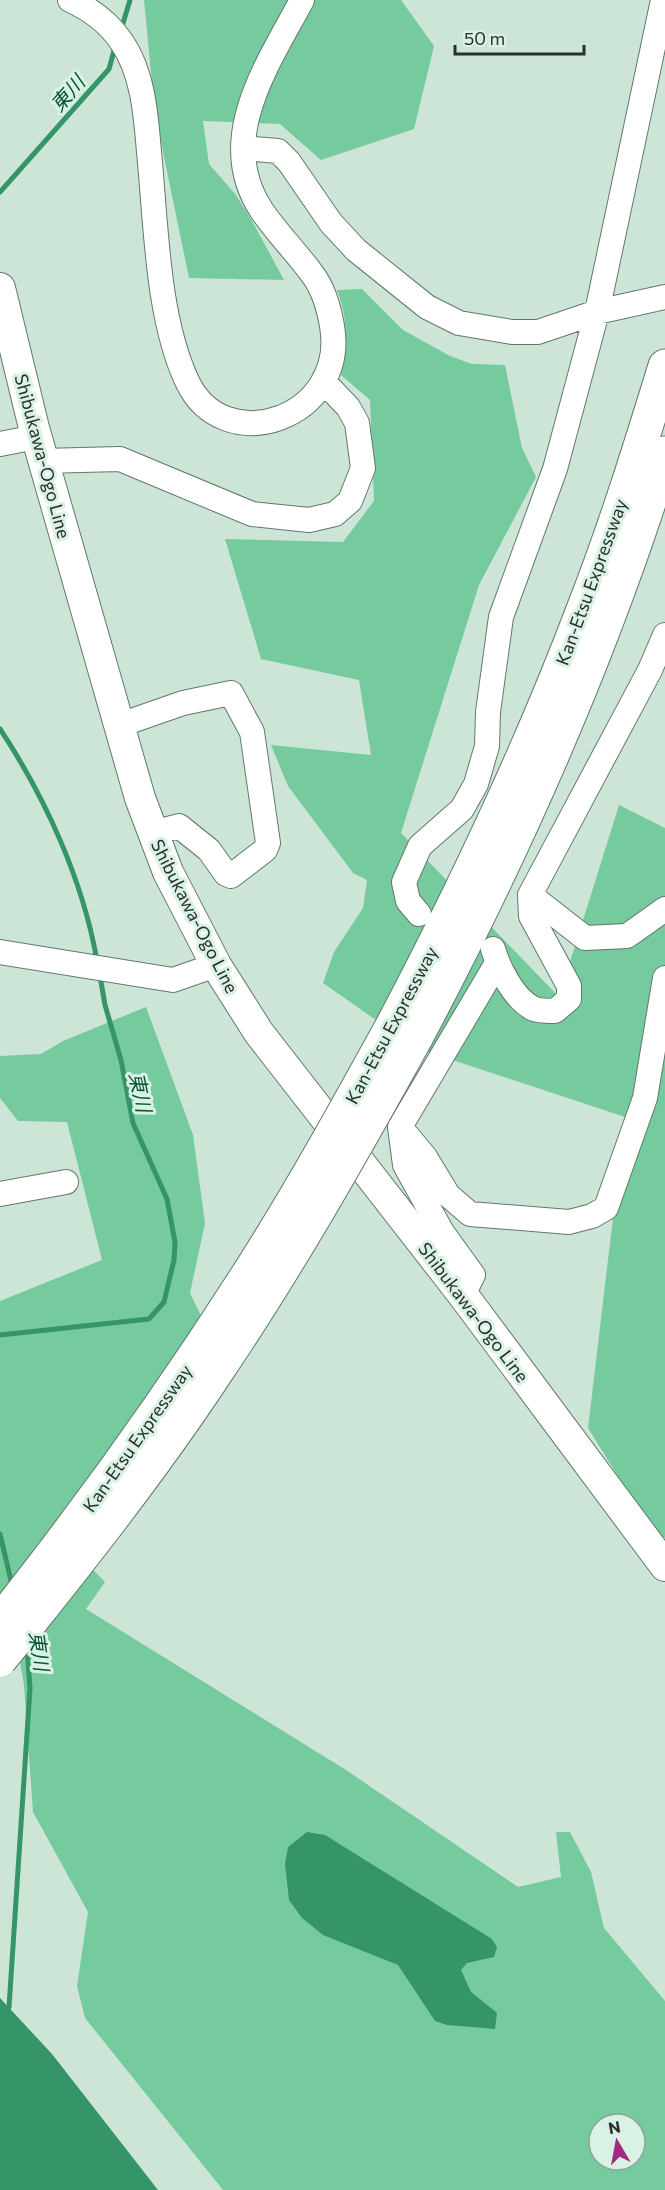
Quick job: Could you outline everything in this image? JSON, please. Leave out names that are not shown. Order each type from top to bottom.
[{"type":"highway","name":"Kan-Etsu Expressway","points":[[0,1660],[144,1476],[215,1374],[287,1263],[405,1031],[445,923],[536,725],[585,607],[665,366]]},
{"type":"highway","name":"Kan-Etsu Expressway","points":[[0,1621],[129,1451],[199,1350],[289,1206],[405,1031],[456,962],[562,735],[610,615],[665,453]]},
{"type":"main road","name":"Shibukawa-Ogo Line","points":[[0,288],[40,449],[152,833],[216,965],[259,1033],[463,1295],[665,1566]]},
{"type":"street","points":[[70,0],[101,19],[121,41],[136,73],[145,111],[164,295],[174,348],[193,395],[216,414],[240,423],[285,418],[303,407],[325,383],[333,360],[334,336],[330,312],[315,278],[261,210],[245,169],[243,148],[245,122],[256,87],[302,0]]},
{"type":"street","points":[[419,914],[408,901],[405,882],[420,846],[462,809],[476,784],[487,746],[488,712],[501,617],[555,469],[603,310],[663,0]]},
{"type":"street","points":[[243,148],[278,151],[290,162],[331,223],[356,250],[427,307],[459,323],[512,332],[538,332],[603,310],[665,297]]},
{"type":"street","points":[[0,444],[120,459],[252,514],[309,520],[335,514],[350,501],[363,468],[357,423],[348,406],[325,383]]},
{"type":"street","points":[[463,1295],[473,1275],[442,1232],[405,1165],[400,1127],[495,956],[518,995],[533,1009],[555,1011],[569,999],[570,986],[531,916],[530,895],[650,670],[665,635]]},
{"type":"street","points":[[120,725],[183,703],[231,693],[252,732],[267,843],[265,850],[231,876],[226,874],[209,850],[179,826],[152,833]]},
{"type":"street","points":[[530,895],[585,938],[627,936],[665,909]]},
{"type":"street","points":[[0,952],[173,980],[216,965]]},
{"type":"street","points":[[400,1127],[425,1157],[448,1195],[470,1214],[569,1222],[592,1216],[606,1208],[645,1098],[665,978]]},
{"type":"street","points":[[0,1194],[66,1182]]},
{"type":"shaded area","points":[[144,0],[401,0],[434,46],[414,129],[321,160],[280,124],[203,121],[209,164],[236,195],[284,280],[189,278],[155,113]]},
{"type":"shaded area","points":[[362,289],[403,330],[450,356],[472,364],[505,365],[522,448],[536,477],[479,585],[401,833],[559,997],[619,805],[665,828],[665,1538],[652,1531],[588,1428],[625,1117],[416,1048],[323,983],[334,952],[363,908],[367,880],[353,873],[288,786],[271,745],[371,755],[359,680],[261,659],[225,539],[343,542],[374,501],[370,400],[341,375],[346,332],[337,290]]},
{"type":"shaded area","points":[[146,1007],[193,1135],[205,1223],[190,1293],[204,1322],[59,1535],[105,1582],[86,1609],[346,1770],[518,1887],[561,1877],[556,1832],[570,1832],[591,1872],[604,1928],[665,2001],[665,2190],[223,2190],[85,2018],[77,1986],[88,1912],[33,1812],[24,1685],[13,1622],[0,1592],[0,1301],[102,1260],[67,1122],[18,1121],[0,1098],[0,1056],[41,1054],[63,1041]]},
{"type":"shaded area","points":[[307,1832],[325,1835],[492,1939],[497,1947],[494,1957],[467,1963],[461,1970],[471,1992],[497,2013],[495,2029],[447,2025],[435,2021],[398,1965],[323,1935],[302,1918],[289,1900],[285,1864],[288,1847]]},
{"type":"shaded area","points":[[0,1998],[52,2054],[158,2190],[0,2190]]},
{"type":"waterway","name":"東川","points":[[121,30],[130,0]]},
{"type":"waterway","name":"東川","points":[[0,192],[109,69],[115,47]]},
{"type":"waterway","name":"東川","points":[[0,729],[17,755],[60,840],[82,900],[97,961]]},
{"type":"waterway","name":"東川","points":[[0,1335],[149,1319],[164,1302],[174,1260],[175,1242],[167,1199],[133,1123],[121,1060],[105,1005],[100,976]]},
{"type":"waterway","name":"東川","points":[[0,1534],[12,1585]]},
{"type":"waterway","name":"東川","points":[[0,2024],[9,2007],[30,1688],[27,1647]]}]
